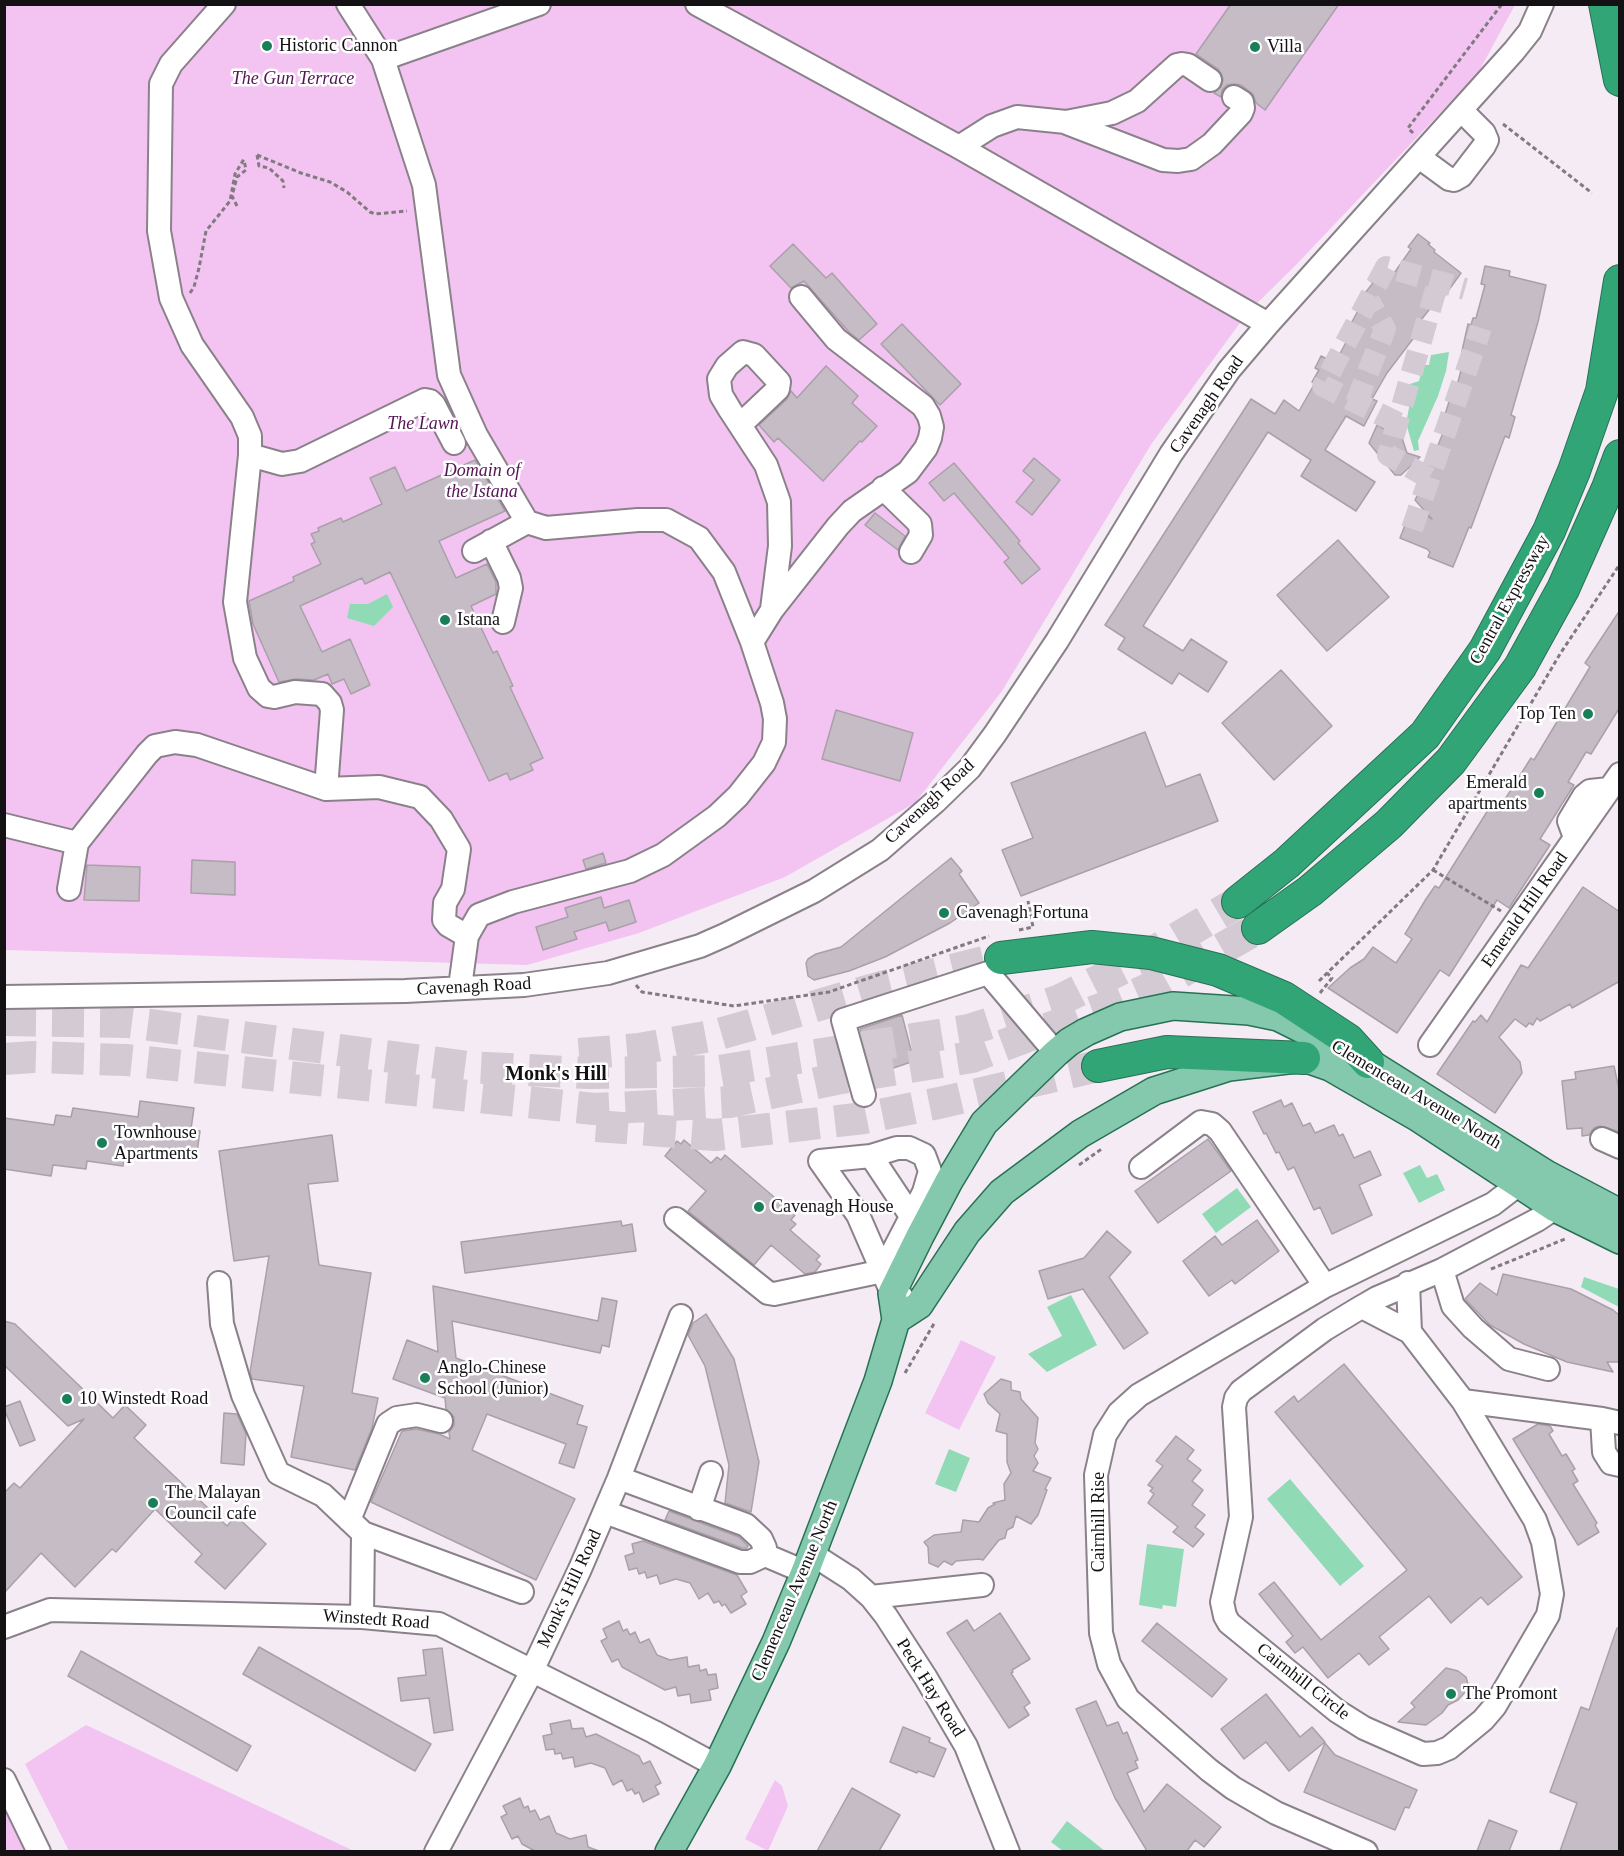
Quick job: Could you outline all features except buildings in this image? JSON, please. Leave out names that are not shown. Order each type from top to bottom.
[{"type":"highway","points":[[1605,4],[1620,80]]},
{"type":"highway","name":"Central Expressway","points":[[1238,902],[1287,863],[1425,735],[1485,650],[1549,531],[1574,471],[1602,391],[1620,281]]},
{"type":"highway","name":"Central Expressway","points":[[1258,928],[1310,891],[1389,824],[1451,761],[1520,667],[1563,589],[1620,456]]},
{"type":"highway","points":[[1002,942],[1151,953],[1218,970],[1284,998],[1348,1040],[1368,1062]]},
{"type":"highway","points":[[1098,1066],[1167,1052],[1304,1058]]},
{"type":"main road","name":"Clemenceau Avenue North","points":[[669,1851],[717,1766],[776,1642],[809,1563],[878,1382],[896,1320],[888,1282],[984,1123],[1056,1053],[1078,1037],[1120,1017],[1173,1006],[1249,1011],[1278,1017],[1368,1062],[1563,1198]]},
{"type":"main road","name":"Clemenceau Avenue North","points":[[896,1320],[930,1309],[967,1232],[1002,1192],[1080,1134],[1154,1091],[1229,1067],[1304,1058],[1330,1067],[1407,1111],[1519,1184],[1563,1198]]},
{"type":"main road","points":[[1563,1198],[1620,1213]]},
{"type":"main road","points":[[1563,1198],[1620,1240]]},
{"type":"street","points":[[224,4],[171,64],[160,84],[159,231],[173,303],[192,345],[242,417],[250,436],[235,602],[245,658],[259,688],[268,696],[274,697],[295,692],[322,694],[330,703],[332,710],[326,789]]},
{"type":"street","points":[[348,4],[383,59],[424,185],[449,375],[476,435],[527,522],[546,528],[638,520],[666,520],[699,538],[724,572],[752,642],[775,719],[774,742],[764,763],[738,796],[717,816],[663,855],[630,871],[513,902],[479,915],[467,936],[460,987]]},
{"type":"street","points":[[383,59],[539,4]]},
{"type":"street","points":[[698,4],[959,147],[1268,324]]},
{"type":"street","name":"Cavenagh Road","points":[[4,997],[405,991],[524,985],[608,973],[700,946],[814,891],[880,850],[951,787],[970,768],[989,743],[1057,641],[1171,454],[1229,370],[1514,51],[1530,31],[1542,4]]},
{"type":"street","points":[[1066,122],[1112,113],[1137,101],[1177,65],[1188,65],[1210,80]]},
{"type":"street","points":[[959,147],[992,126],[1017,117],[1066,122],[1163,160],[1191,159],[1212,144],[1241,113],[1242,102],[1234,97]]},
{"type":"street","points":[[1423,152],[1449,179],[1454,180],[1461,176],[1487,140],[1484,133],[1461,110]]},
{"type":"street","points":[[752,642],[772,610],[838,526],[852,511],[908,472],[926,448],[932,427],[923,406],[836,339],[801,297]]},
{"type":"street","points":[[250,454],[282,464],[300,461],[425,400],[434,405],[454,443]]},
{"type":"street","points":[[740,425],[766,465],[779,502],[780,546],[772,610]]},
{"type":"street","points":[[883,488],[920,524],[921,535],[911,552]]},
{"type":"street","points":[[503,621],[511,588],[509,578],[482,546],[527,522]]},
{"type":"street","points":[[69,889],[77,843],[155,746],[175,742],[197,745],[326,789],[379,787],[420,797],[441,819],[459,849],[453,889],[445,903],[444,920],[448,925],[467,936]]},
{"type":"street","name":"Emerald Hill Road","points":[[1430,1045],[1614,782]]},
{"type":"street","points":[[4,825],[77,843]]},
{"type":"street","points":[[864,1095],[843,1020],[988,973],[1056,1053]]},
{"type":"street","points":[[1141,1167],[1201,1122],[1212,1124],[1220,1131],[1325,1286]]},
{"type":"street","points":[[888,1282],[911,1216],[924,1192],[930,1171],[924,1155],[909,1148],[897,1148],[871,1156],[820,1161],[858,1215],[888,1282],[930,1309]]},
{"type":"street","points":[[871,1156],[911,1216]]},
{"type":"street","name":"Cairnhill Rise","points":[[1366,1851],[1276,1813],[1233,1788],[1128,1699],[1109,1664],[1101,1633],[1096,1475],[1105,1435],[1119,1413],[1139,1395],[1325,1286],[1493,1204],[1519,1184]]},
{"type":"street","name":"Cairnhill Circle","points":[[1362,1307],[1410,1332],[1463,1401],[1534,1520],[1543,1542],[1552,1593],[1548,1615],[1495,1706],[1484,1720],[1449,1748],[1437,1753],[1423,1754],[1364,1728],[1337,1711],[1229,1623],[1222,1609],[1222,1602],[1241,1517],[1234,1407],[1236,1398],[1241,1391],[1325,1329],[1362,1307],[1408,1283],[1442,1270],[1521,1229],[1563,1198]]},
{"type":"street","points":[[676,1219],[768,1293],[888,1282]]},
{"type":"street","points":[[1442,1270],[1453,1306],[1473,1328],[1509,1359],[1548,1369]]},
{"type":"street","points":[[219,1283],[222,1324],[243,1395],[278,1473],[323,1495],[356,1526],[522,1592]]},
{"type":"street","points":[[1408,1283],[1410,1332]]},
{"type":"street","name":"Monk's Hill Road","points":[[436,1851],[532,1671],[605,1512],[681,1316]]},
{"type":"street","points":[[1463,1401],[1611,1421],[1604,1452],[1611,1463],[1620,1465]]},
{"type":"street","points":[[362,1617],[356,1526],[388,1424],[397,1418],[417,1415],[441,1421]]},
{"type":"street","points":[[699,1509],[711,1473]]},
{"type":"street","points":[[605,1512],[740,1562],[750,1562],[765,1555],[761,1539],[746,1525],[619,1478]]},
{"type":"street","points":[[639,1524],[651,1491]]},
{"type":"street","name":"Peck Hay Road","points":[[765,1555],[809,1563],[851,1579],[871,1597],[926,1678],[966,1746],[1008,1851]]},
{"type":"street","points":[[871,1597],[982,1585]]},
{"type":"street","name":"Winstedt Road","points":[[4,1627],[50,1610],[362,1617],[439,1624],[717,1766]]},
{"type":"street","points":[[4,1780],[39,1851]]},
{"type":"path","points":[[1423,152],[1408,128],[1502,4]]},
{"type":"path","points":[[1499,121],[1592,193]]},
{"type":"path","points":[[284,188],[283,181],[269,168],[259,166],[257,155],[330,182],[375,214],[427,208]]},
{"type":"path","points":[[173,303],[190,293],[194,287],[206,231],[230,201],[235,174],[244,159],[246,170],[237,177],[232,196],[237,206]]},
{"type":"path","points":[[1319,981],[1433,870],[1560,654],[1620,564]]},
{"type":"path","points":[[1433,870],[1518,921]]},
{"type":"path","points":[[636,986],[642,992],[734,1006],[829,992],[1002,942],[1033,927],[1028,901]]},
{"type":"path","points":[[1319,994],[1332,978],[1327,974]]},
{"type":"path","points":[[1072,1170],[1108,1145]]},
{"type":"path","points":[[1480,1273],[1567,1238]]},
{"type":"path","points":[[903,1377],[922,1342],[930,1309]]},
{"type":"green space","name":"Domain of the Istana","points":[[5,5],[1515,5],[1478,73],[1294,267],[1248,312],[1152,443],[1002,691],[915,803],[785,877],[639,933],[527,965],[5,950]]},
{"type":"green space","points":[[961,1340],[996,1357],[959,1430],[925,1413]]},
{"type":"green space","points":[[86,1725],[354,1851],[69,1851],[25,1764]]},
{"type":"green space","points":[[775,1780],[782,1786],[788,1806],[768,1851],[745,1839]]},
{"type":"green space","points":[[5,1809],[26,1851],[5,1851]]},
{"type":"shaded area","points":[[1449,352],[1438,396],[1418,441],[1419,450],[1414,451],[1406,423],[1410,384],[1419,381],[1423,365],[1429,365],[1431,355]]},
{"type":"shaded area","points":[[387,594],[393,607],[374,626],[347,618],[350,604],[368,604]]},
{"type":"shaded area","points":[[1420,1165],[1427,1178],[1437,1174],[1445,1190],[1419,1203],[1403,1173]]},
{"type":"shaded area","points":[[1237,1188],[1251,1207],[1216,1233],[1202,1214]]},
{"type":"shaded area","points":[[1584,1277],[1619,1289],[1619,1307],[1581,1287]]},
{"type":"shaded area","points":[[1071,1295],[1097,1345],[1047,1372],[1028,1354],[1062,1336],[1047,1307]]},
{"type":"shaded area","points":[[949,1449],[970,1458],[956,1492],[935,1484]]},
{"type":"shaded area","points":[[1290,1479],[1364,1566],[1340,1586],[1267,1499]]},
{"type":"shaded area","points":[[1147,1544],[1184,1549],[1176,1607],[1163,1605],[1162,1609],[1139,1605]]},
{"type":"shaded area","points":[[1067,1821],[1105,1851],[1063,1851],[1051,1842]]},
{"type":"tunnel","points":[[1398,423],[1323,386],[1386,267],[1465,289]]},
{"type":"tunnel","points":[[1429,478],[1388,455],[1438,282]]},
{"type":"tunnel","points":[[1356,403],[1385,329],[1369,301]]},
{"type":"tunnel","points":[[1412,529],[1481,328]]},
{"type":"tunnel","points":[[4,1020],[128,1022],[468,1067],[589,1073],[719,1071],[969,1030],[1058,1001],[1145,957],[1238,902]]},
{"type":"tunnel","points":[[4,1059],[33,1057],[126,1060],[594,1109],[729,1102],[836,1079],[972,1057],[1114,1004],[1162,983],[1258,928]]},
{"type":"tunnel","points":[[579,1054],[639,1049],[716,1035],[881,987],[1001,958]]},
{"type":"tunnel","points":[[596,1126],[715,1135],[864,1118],[1098,1066]]},
{"type":"place","name":"Historic Cannon","points":[[267,46]]},
{"type":"place","name":"Villa","points":[[1255,47]]},
{"type":"place","name":"Istana","points":[[445,620]]},
{"type":"place","name":"Top Ten","points":[[1588,714]]},
{"type":"place","name":"Emerald apartments","points":[[1539,793]]},
{"type":"place","name":"Cavenagh Fortuna","points":[[944,913]]},
{"type":"place","name":"Townhouse Apartments","points":[[102,1143]]},
{"type":"place","name":"Cavenagh House","points":[[759,1207]]},
{"type":"place","name":"Anglo-Chinese School (Junior)","points":[[425,1378]]},
{"type":"place","name":"10 Winstedt Road","points":[[67,1399]]},
{"type":"place","name":"The Malayan Council cafe","points":[[153,1503]]},
{"type":"place","name":"The Promont","points":[[1451,1694]]},
{"type":"district","name":"Monk's Hill","points":[[556,1075]]},
{"type":"park label","name":"The Gun Terrace","points":[[293,79]]},
{"type":"park label","name":"The Lawn","points":[[423,424]]}]
